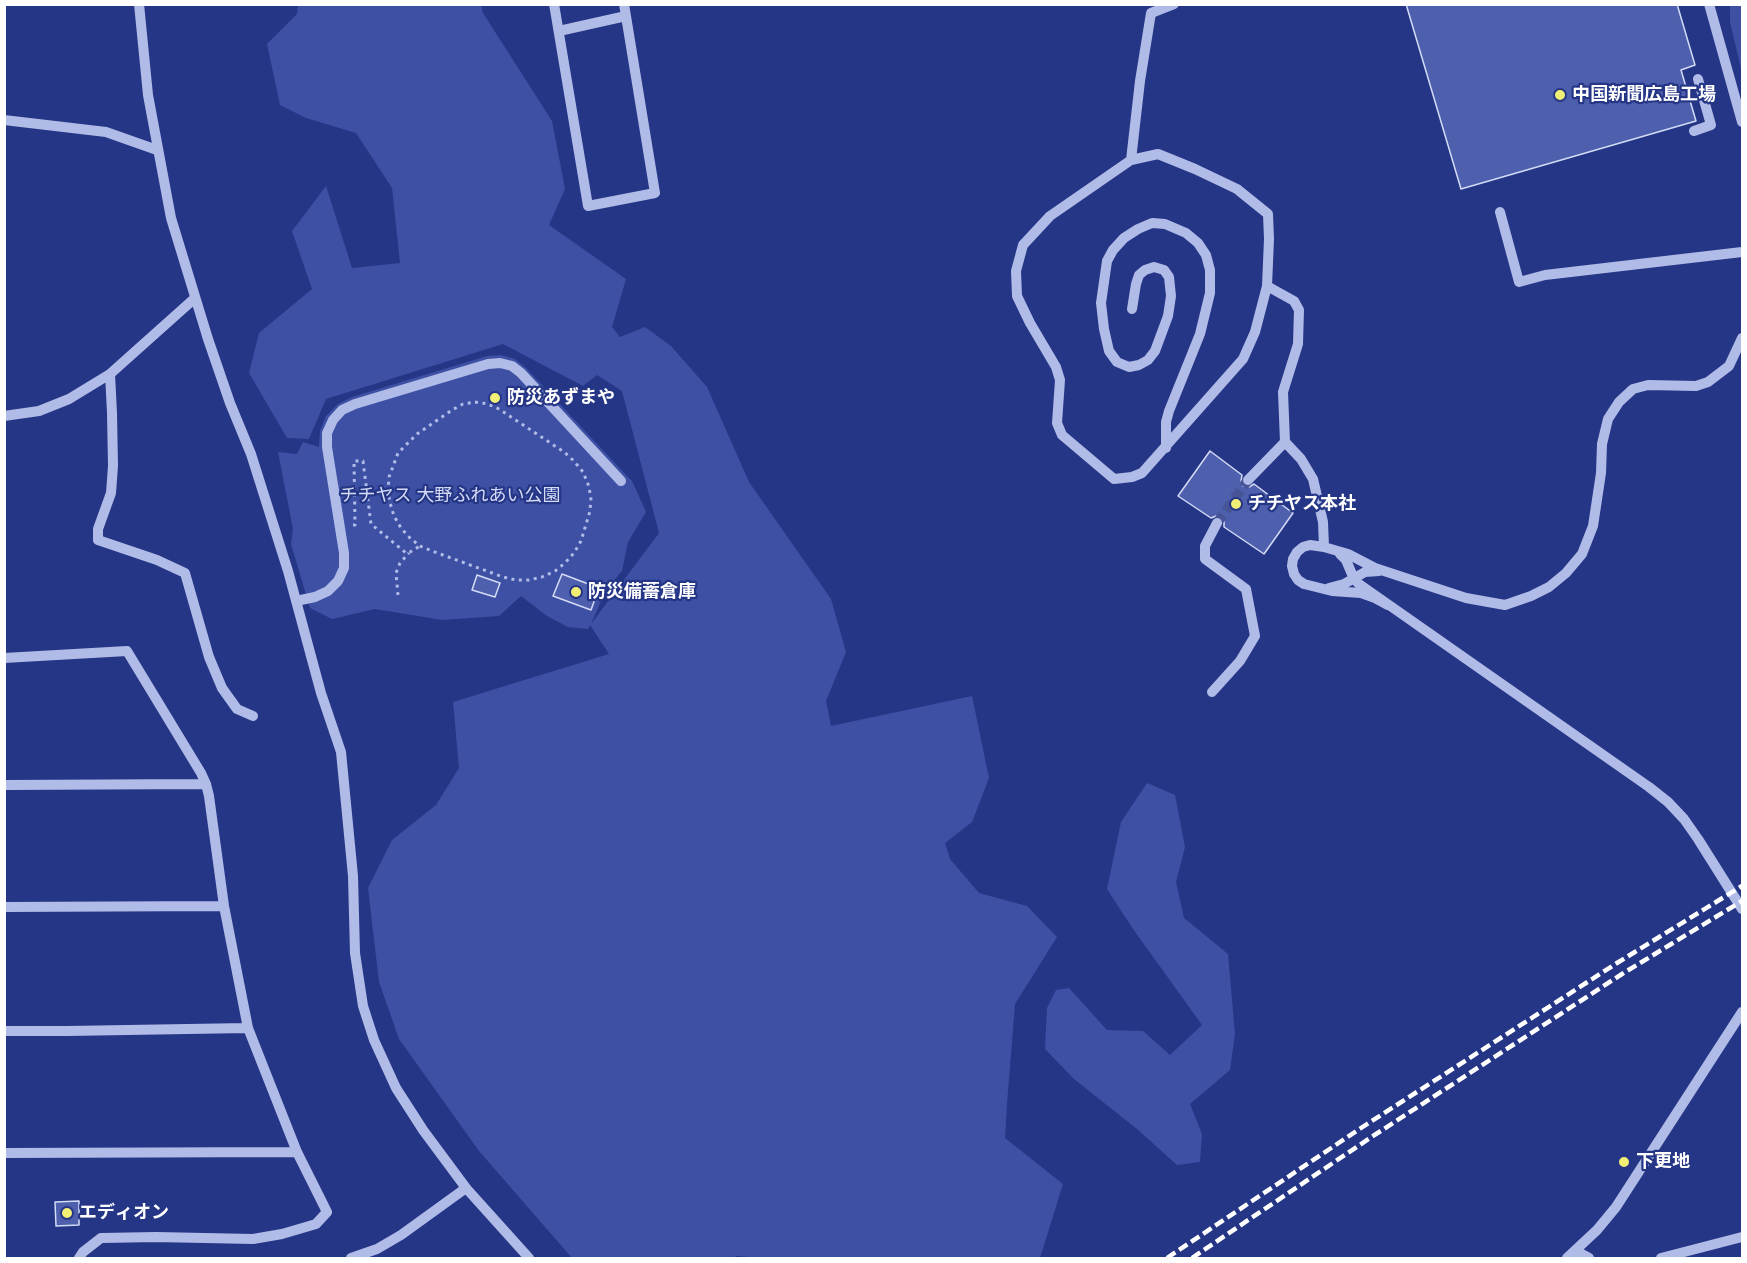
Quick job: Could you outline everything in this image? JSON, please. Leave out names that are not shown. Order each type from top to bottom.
[{"type":"street","points":[[139,4],[148,95],[171,218],[230,404],[251,454],[288,571],[321,693],[341,752],[353,876],[355,953],[363,1006],[374,1040],[396,1088],[466,1188],[529,1258]]},
{"type":"street","points":[[554,4],[588,206],[655,193],[625,10],[559,31]]},
{"type":"street","points":[[1131,160],[1151,13],[1174,4]]},
{"type":"street","points":[[1709,4],[1743,122]]},
{"type":"street","points":[[1694,131],[1711,125],[1698,79]]},
{"type":"street","points":[[4,120],[106,132],[157,150]]},
{"type":"street","points":[[1158,154],[1237,189],[1268,214],[1267,286],[1255,332],[1243,359],[1142,473],[1132,477],[1114,479],[1062,435],[1057,423],[1060,380],[1056,367],[1017,296],[1016,271],[1023,245],[1050,216],[1131,160],[1158,154]]},
{"type":"street","points":[[1500,212],[1519,282],[1545,275],[1743,252]]},
{"type":"street","points":[[1132,309],[1139,275],[1154,267],[1164,270],[1169,277],[1171,296],[1155,351],[1139,366],[1129,367],[1117,362],[1109,351],[1104,329],[1101,303],[1107,261],[1124,238],[1152,223],[1165,224],[1186,232],[1198,243],[1206,255],[1210,270],[1210,292],[1200,334],[1169,411],[1166,422],[1166,448]]},
{"type":"street","points":[[1267,286],[1294,301],[1299,310],[1298,344],[1283,392],[1285,442],[1301,459],[1312,479],[1328,547]]},
{"type":"street","points":[[4,417],[39,411],[69,399],[110,374],[195,298]]},
{"type":"street","points":[[1388,604],[1361,593],[1332,591],[1298,580],[1292,566],[1293,559],[1303,547],[1310,545],[1328,547],[1389,573],[1466,598],[1505,605],[1531,596],[1549,587],[1566,573],[1582,554],[1593,526],[1601,473],[1602,444],[1608,419],[1619,402],[1634,389],[1648,385],[1696,386],[1708,382],[1729,366],[1743,338]]},
{"type":"street","points":[[296,601],[315,597],[328,591],[338,581],[344,568],[327,433],[333,420],[342,410],[355,404],[488,364],[500,363],[512,366],[621,481]]},
{"type":"street","points":[[110,374],[113,466],[111,493],[98,529],[98,540],[157,560],[184,573],[209,657],[222,688],[237,709],[253,716]]},
{"type":"street","points":[[1248,480],[1285,442]]},
{"type":"street","points":[[1212,692],[1240,661],[1255,636],[1246,589],[1205,559],[1205,546],[1217,523]]},
{"type":"street","points":[[1328,547],[1341,554],[1359,584],[1668,802],[1698,838],[1743,909]]},
{"type":"street","points":[[1311,586],[1329,588],[1344,584],[1365,572],[1389,573]]},
{"type":"street","points":[[4,658],[127,651],[206,784],[224,906],[248,1028],[297,1152],[327,1212],[316,1224],[282,1234],[253,1239],[101,1238],[79,1258]]},
{"type":"street","points":[[4,785],[206,784]]},
{"type":"street","points":[[4,907],[224,906]]},
{"type":"street","points":[[1571,1255],[1616,1207],[1743,1012]]},
{"type":"street","points":[[4,1031],[248,1028]]},
{"type":"street","points":[[4,1153],[297,1152]]},
{"type":"street","points":[[351,1258],[377,1249],[466,1188]]},
{"type":"street","points":[[1661,1258],[1743,1237]]},
{"type":"street","points":[[1571,1255],[1589,1258]]},
{"type":"path","points":[[475,402],[499,409],[574,461],[588,484],[591,497],[590,511],[581,541],[566,563],[543,577],[529,580],[502,577],[420,546],[401,528],[394,516],[388,491],[389,477],[398,453],[406,443],[463,404],[475,402]]},
{"type":"path","points":[[355,519],[354,461],[363,461],[371,524],[403,551],[410,552]]},
{"type":"path","points":[[398,595],[396,573],[400,563],[410,552],[420,546]]},
{"type":"green space","name":"チチヤス 大野ふれあい公園","points":[[298,5],[481,5],[483,13],[552,121],[565,189],[549,225],[626,279],[612,327],[620,337],[645,327],[671,346],[707,387],[749,482],[831,599],[846,652],[826,701],[831,726],[972,696],[989,778],[972,822],[945,843],[950,859],[979,893],[1027,906],[1057,937],[1015,1004],[1005,1138],[1063,1184],[1040,1258],[762,1258],[736,1256],[735,1258],[572,1258],[479,1151],[399,1039],[379,982],[368,888],[392,840],[436,805],[459,768],[453,702],[609,654],[590,625],[588,629],[568,627],[547,616],[521,596],[499,616],[442,620],[375,609],[332,619],[310,608],[291,544],[293,529],[278,452],[297,454],[303,442],[319,447],[320,431],[326,416],[338,404],[352,397],[487,356],[501,355],[515,359],[526,368],[632,481],[646,512],[628,542],[622,571],[606,590],[591,624],[659,533],[622,391],[597,375],[583,386],[503,344],[326,399],[309,439],[287,438],[249,373],[259,333],[312,289],[292,231],[326,186],[352,268],[400,263],[392,188],[356,133],[306,118],[280,105],[267,44],[297,14]]},
{"type":"green space","points":[[1730,5],[1742,5],[1742,73],[1730,22]]},
{"type":"green space","points":[[1147,783],[1175,795],[1185,847],[1176,882],[1184,918],[1228,954],[1235,1034],[1230,1070],[1190,1104],[1202,1134],[1200,1162],[1177,1165],[1137,1129],[1074,1079],[1045,1049],[1047,1008],[1056,990],[1069,988],[1107,1030],[1143,1031],[1170,1055],[1202,1025],[1107,889],[1121,822]]},
{"type":"building","name":"中国新聞広島工場","points":[[1406,4],[1677,4],[1695,65],[1681,70],[1696,121],[1461,189]]},
{"type":"building","name":"チチヤス本社","points":[[1210,451],[1242,475],[1243,486],[1249,487],[1254,484],[1293,513],[1264,554],[1224,527],[1221,517],[1211,518],[1178,496]]},
{"type":"building","name":"防災備蓄倉庫","points":[[562,574],[599,588],[591,610],[553,596]]},
{"type":"building","points":[[477,575],[500,583],[495,597],[472,590]]},
{"type":"building","name":"エディオン","points":[[79,1201],[79,1225],[56,1226],[55,1202]]},
{"type":"tunnel","points":[[1217,523],[1248,480]]},
{"type":"railway","points":[[1167,1258],[1361,1128],[1617,963],[1742,886]]},
{"type":"railway","points":[[1192,1258],[1370,1138],[1622,974],[1742,901]]},
{"type":"place","name":"中国新聞広島工場","points":[[1560,95]]},
{"type":"place","name":"防災あずまや","points":[[495,398]]},
{"type":"place","name":"チチヤス本社","points":[[1236,504]]},
{"type":"place","name":"防災備蓄倉庫","points":[[576,592]]},
{"type":"place","name":"下更地","points":[[1624,1162]]},
{"type":"place","name":"エディオン","points":[[67,1213]]}]
